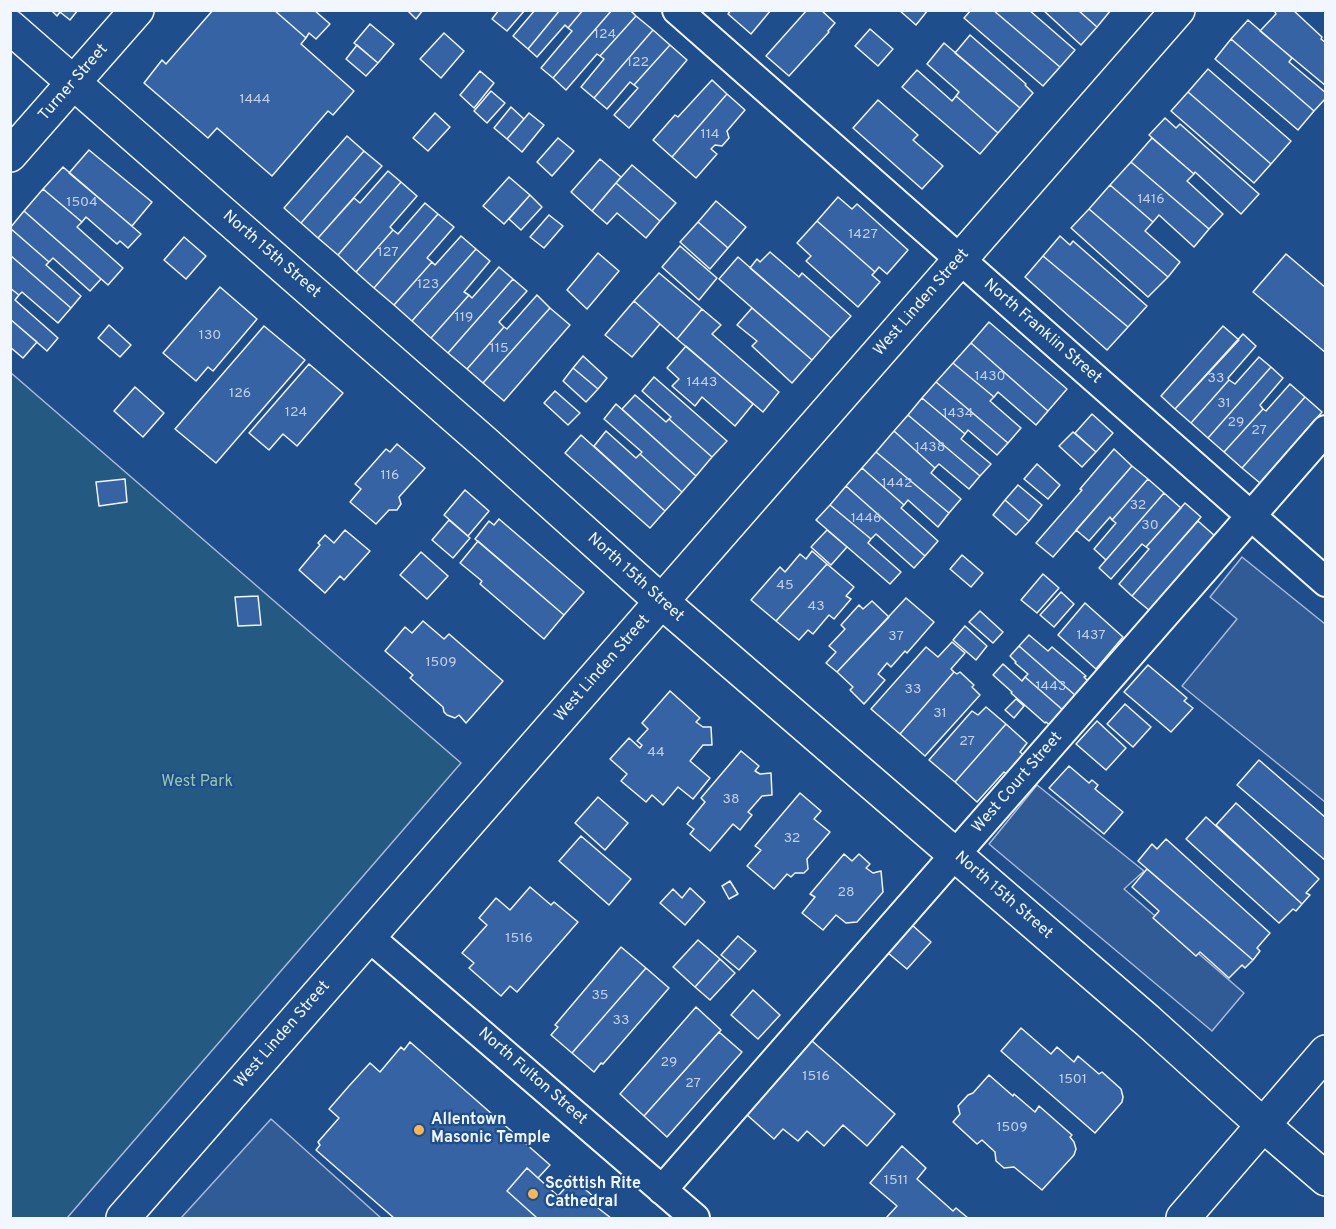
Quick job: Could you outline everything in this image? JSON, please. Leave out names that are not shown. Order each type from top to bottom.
[{"type":"main road","name":"Turner Street","points":[[10,155],[137,10]]},
{"type":"main road","name":"West Linden Street","points":[[123,1218],[1178,10]]},
{"type":"main road","name":"North 15th Street","points":[[10,27],[486,444],[661,601],[1140,1013],[1326,1179]]},
{"type":"main road","points":[[1183,1218],[1326,1052]]},
{"type":"street","name":"North Franklin Street","points":[[677,10],[1326,582]]},
{"type":"street","name":"West Court Street","points":[[662,1190],[1326,430]]},
{"type":"street","name":"North Fulton Street","points":[[369,937],[695,1218]]},
{"type":"green space","name":"West Park","points":[[10,372],[461,763],[67,1218],[11,1218]]},
{"type":"shaded area","points":[[1242,557],[1325,624],[1325,802],[1182,686],[1237,619],[1210,597]]},
{"type":"shaded area","points":[[1037,785],[1144,871],[1124,889],[1244,993],[1212,1031],[989,844]]},
{"type":"shaded area","points":[[271,1119],[381,1218],[181,1218]]},
{"type":"building","points":[[51,10],[78,10],[70,20],[60,12],[57,16]]},
{"type":"building","points":[[213,10],[274,10],[306,38],[301,44],[354,91],[333,115],[328,111],[272,176],[217,128],[208,138],[144,83],[162,60],[166,64]]},
{"type":"building","points":[[274,10],[314,10],[330,24],[316,39],[309,33],[306,38]]},
{"type":"building","points":[[407,10],[423,10],[416,19]]},
{"type":"building","points":[[499,10],[525,10],[507,31],[492,19]]},
{"type":"building","points":[[535,10],[560,10],[528,49],[513,36]]},
{"type":"building","points":[[560,10],[583,10],[568,28],[565,25],[537,57],[528,49]]},
{"type":"building","points":[[583,10],[612,10],[553,78],[541,68],[572,31],[568,28]]},
{"type":"building","points":[[612,10],[630,10],[636,16],[600,56],[597,54],[566,90],[553,78]]},
{"type":"building","points":[[731,10],[771,10],[751,34],[728,14]]},
{"type":"building","points":[[807,10],[821,10],[835,23],[789,76],[766,56]]},
{"type":"building","points":[[899,10],[928,10],[916,25]]},
{"type":"building","points":[[971,10],[993,10],[1060,67],[1043,86],[964,18]]},
{"type":"building","points":[[993,10],[1029,10],[1075,50],[1060,67]]},
{"type":"building","points":[[1043,10],[1078,10],[1097,27],[1081,45]]},
{"type":"building","points":[[1078,10],[1111,10],[1097,27]]},
{"type":"building","points":[[1274,10],[1293,10],[1326,43],[1326,86],[1260,31],[1276,14]]},
{"type":"building","points":[[636,16],[653,30],[594,98],[581,87],[604,59],[600,56]]},
{"type":"building","points":[[1248,20],[1292,58],[1289,62],[1326,93],[1326,98],[1314,111],[1231,39]]},
{"type":"building","points":[[370,24],[394,44],[378,63],[354,43]]},
{"type":"building","points":[[870,29],[893,49],[878,66],[855,46]]},
{"type":"building","points":[[653,30],[670,45],[634,85],[630,82],[607,109],[594,98]]},
{"type":"building","points":[[444,33],[464,51],[441,78],[420,59]]},
{"type":"building","points":[[970,35],[1026,84],[1033,93],[1020,108],[955,53]]},
{"type":"building","points":[[1231,39],[1314,111],[1298,130],[1215,59]]},
{"type":"building","points":[[944,43],[1020,108],[998,133],[956,96],[959,92],[927,64]]},
{"type":"building","points":[[357,45],[378,63],[366,76],[346,59]]},
{"type":"building","points":[[670,45],[687,60],[629,128],[614,115],[638,88],[634,85]]},
{"type":"building","points":[[1208,69],[1291,141],[1271,164],[1188,92]]},
{"type":"building","points":[[917,70],[952,101],[956,96],[998,133],[980,154],[902,87]]},
{"type":"building","points":[[480,71],[494,83],[474,108],[460,95]]},
{"type":"building","points":[[712,80],[727,94],[672,157],[653,140],[675,115],[678,117]]},
{"type":"building","points":[[491,91],[505,103],[487,123],[474,111]]},
{"type":"building","points":[[1188,92],[1271,164],[1254,183],[1171,111]]},
{"type":"building","points":[[727,94],[745,110],[727,131],[729,138],[722,146],[715,145],[711,149],[717,154],[696,178],[672,157]]},
{"type":"building","points":[[878,100],[918,135],[913,140],[943,166],[922,189],[853,128]]},
{"type":"building","points":[[511,107],[524,119],[507,139],[494,128]]},
{"type":"building","points":[[435,113],[450,127],[428,151],[413,138]]},
{"type":"building","points":[[529,113],[544,125],[522,152],[507,139]]},
{"type":"building","points":[[1165,118],[1176,128],[1180,124],[1259,194],[1241,214],[1195,172],[1194,174],[1149,135]]},
{"type":"building","points":[[347,136],[364,151],[301,223],[284,208]]},
{"type":"building","points":[[558,138],[574,151],[552,176],[537,162]]},
{"type":"building","points":[[1152,138],[1194,174],[1187,181],[1223,214],[1209,229],[1131,162]]},
{"type":"building","points":[[89,150],[152,202],[132,226],[69,173]]},
{"type":"building","points":[[364,151],[382,166],[318,238],[301,223]]},
{"type":"building","points":[[600,159],[621,177],[592,211],[571,192]]},
{"type":"building","points":[[1131,162],[1209,229],[1194,247],[1159,215],[1153,222],[1110,185]]},
{"type":"building","points":[[632,165],[676,203],[660,221],[616,183]]},
{"type":"building","points":[[63,167],[141,234],[128,248],[120,241],[117,244],[86,217],[82,222],[43,189]]},
{"type":"building","points":[[388,171],[401,182],[338,255],[318,238],[354,198],[360,203]]},
{"type":"building","points":[[509,177],[530,195],[504,224],[483,206]]},
{"type":"building","points":[[401,182],[417,196],[390,227],[393,230],[356,272],[338,255]]},
{"type":"building","points":[[616,183],[660,221],[646,238],[617,213],[607,224],[592,211]]},
{"type":"building","points":[[1110,185],[1153,222],[1145,231],[1180,262],[1168,277],[1089,209]]},
{"type":"building","points":[[43,189],[82,222],[77,227],[123,268],[108,285],[24,211]]},
{"type":"building","points":[[530,195],[542,207],[521,230],[509,219]]},
{"type":"building","points":[[838,197],[852,209],[857,204],[908,250],[887,274],[879,267],[875,272],[817,221]]},
{"type":"building","points":[[716,201],[746,227],[728,248],[698,222]]},
{"type":"building","points":[[425,203],[438,214],[374,288],[356,272],[393,230],[398,234]]},
{"type":"building","points":[[1089,209],[1168,277],[1148,297],[1071,228]]},
{"type":"building","points":[[24,211],[101,279],[90,291],[53,258],[49,262],[10,228]]},
{"type":"building","points":[[438,214],[454,227],[427,258],[432,262],[394,305],[374,288]]},
{"type":"building","points":[[549,215],[563,226],[544,248],[530,237]]},
{"type":"building","points":[[817,221],[875,272],[872,275],[880,282],[858,307],[806,261],[811,256],[797,243]]},
{"type":"building","points":[[698,222],[728,248],[710,269],[680,242]]},
{"type":"building","points":[[10,228],[49,262],[46,265],[81,296],[71,308],[10,255]]},
{"type":"building","points":[[461,236],[476,249],[412,321],[394,305],[432,262],[435,265]]},
{"type":"building","points":[[1060,236],[1070,245],[1073,241],[1147,306],[1128,327],[1043,256]]},
{"type":"building","points":[[184,237],[206,256],[186,279],[164,260]]},
{"type":"building","points":[[680,246],[717,278],[699,300],[662,267]]},
{"type":"building","points":[[476,249],[490,261],[464,292],[469,295],[431,338],[412,321]]},
{"type":"building","points":[[770,252],[799,277],[802,273],[851,316],[831,338],[750,268],[757,259],[760,262]]},
{"type":"building","points":[[598,253],[619,271],[587,309],[567,290]]},
{"type":"building","points":[[1286,254],[1326,288],[1326,353],[1253,292]]},
{"type":"building","points":[[10,255],[71,308],[58,323],[22,292],[19,295],[10,288]]},
{"type":"building","points":[[1043,256],[1128,327],[1107,350],[1025,277]]},
{"type":"building","points":[[738,257],[831,338],[812,360],[719,279]]},
{"type":"building","points":[[499,267],[513,279],[448,353],[431,338],[469,295],[472,298]]},
{"type":"building","points":[[659,273],[702,309],[677,339],[634,301]]},
{"type":"building","points":[[513,279],[527,291],[499,322],[504,327],[467,369],[448,353]]},
{"type":"building","points":[[220,287],[257,319],[213,371],[208,367],[196,381],[163,353]]},
{"type":"building","points":[[10,288],[19,295],[15,300],[58,338],[47,351],[10,319]]},
{"type":"building","points":[[537,295],[550,308],[483,383],[467,369],[504,327],[507,329]]},
{"type":"building","points":[[634,301],[660,324],[632,357],[605,335]]},
{"type":"building","points":[[550,308],[570,325],[504,401],[483,383]]},
{"type":"building","points":[[752,308],[812,360],[792,383],[752,346],[757,341],[737,325]]},
{"type":"building","points":[[702,309],[721,325],[712,334],[779,392],[763,412],[677,339]]},
{"type":"building","points":[[10,319],[37,342],[23,358],[10,347]]},
{"type":"building","points":[[989,322],[1067,389],[1048,411],[971,343]]},
{"type":"building","points":[[109,325],[131,345],[120,357],[98,338]]},
{"type":"building","points":[[264,326],[305,360],[216,463],[175,429]]},
{"type":"building","points":[[1223,326],[1239,340],[1175,409],[1161,396]]},
{"type":"building","points":[[1243,334],[1256,346],[1191,423],[1175,409]]},
{"type":"building","points":[[971,343],[1048,411],[1036,425],[998,392],[994,397],[953,363]]},
{"type":"building","points":[[686,346],[753,404],[735,426],[702,397],[695,406],[672,386],[679,379],[667,368]]},
{"type":"building","points":[[583,356],[607,378],[598,389],[573,368]]},
{"type":"building","points":[[1259,357],[1271,367],[1208,438],[1191,423],[1229,380],[1235,384]]},
{"type":"building","points":[[953,363],[994,397],[990,401],[1021,428],[1008,443],[936,382]]},
{"type":"building","points":[[309,364],[343,393],[297,446],[283,434],[269,450],[249,433]]},
{"type":"building","points":[[1271,367],[1283,378],[1260,405],[1263,409],[1224,452],[1208,438]]},
{"type":"building","points":[[573,368],[598,389],[586,402],[563,381]]},
{"type":"building","points":[[654,377],[727,441],[712,457],[669,419],[671,417],[642,391]]},
{"type":"building","points":[[936,382],[1008,443],[997,455],[968,430],[965,434],[922,398]]},
{"type":"building","points":[[1290,384],[1305,397],[1242,468],[1224,452],[1263,409],[1266,411]]},
{"type":"building","points":[[135,387],[164,413],[143,437],[114,411]]},
{"type":"building","points":[[555,391],[580,413],[568,425],[544,403]]},
{"type":"building","points":[[635,395],[666,422],[669,419],[712,457],[696,476],[622,409]]},
{"type":"building","points":[[1305,397],[1322,412],[1260,483],[1242,468]]},
{"type":"building","points":[[922,398],[965,434],[961,439],[991,464],[980,476],[908,415]]},
{"type":"building","points":[[616,404],[696,476],[682,492],[640,454],[642,452],[604,419]]},
{"type":"building","points":[[1092,414],[1113,433],[1096,452],[1075,433]]},
{"type":"building","points":[[908,415],[980,476],[969,489],[939,464],[935,468],[894,431]]},
{"type":"building","points":[[606,431],[636,458],[640,454],[682,492],[665,511],[594,446]]},
{"type":"building","points":[[894,431],[935,468],[931,473],[961,499],[949,513],[876,452]]},
{"type":"building","points":[[1073,432],[1096,452],[1082,467],[1059,446]]},
{"type":"building","points":[[581,435],[665,511],[650,528],[565,453]]},
{"type":"building","points":[[397,444],[425,468],[399,497],[401,504],[397,510],[389,510],[376,524],[350,502],[361,489],[355,484],[386,449],[390,452]]},
{"type":"building","points":[[1114,449],[1132,466],[1053,557],[1036,543]]},
{"type":"building","points":[[876,452],[949,513],[938,527],[908,500],[904,505],[862,468]]},
{"type":"building","points":[[1037,464],[1060,485],[1048,499],[1024,479]]},
{"type":"building","points":[[1132,466],[1148,479],[1112,520],[1110,517],[1089,541],[1076,530]]},
{"type":"building","points":[[862,468],[904,505],[901,508],[938,541],[925,556],[846,486]]},
{"type":"building","points":[[125,479],[127,502],[99,506],[96,482]]},
{"type":"building","points":[[1148,479],[1164,493],[1106,560],[1094,549],[1116,523],[1112,520]]},
{"type":"building","points":[[1018,485],[1042,505],[1029,521],[1005,500]]},
{"type":"building","points":[[846,486],[925,556],[914,568],[876,534],[871,539],[830,505]]},
{"type":"building","points":[[465,490],[489,511],[468,536],[444,515]]},
{"type":"building","points":[[1164,493],[1181,508],[1146,547],[1142,544],[1111,579],[1099,568]]},
{"type":"building","points":[[1005,500],[1029,521],[1016,535],[993,515]]},
{"type":"building","points":[[1185,503],[1201,517],[1132,596],[1119,584],[1149,549],[1146,547]]},
{"type":"building","points":[[830,505],[871,539],[868,543],[901,572],[890,584],[816,520]]},
{"type":"building","points":[[499,519],[584,592],[564,615],[475,539],[489,521],[494,525]]},
{"type":"building","points":[[449,520],[470,538],[453,558],[432,540]]},
{"type":"building","points":[[1198,521],[1215,536],[1150,611],[1132,596]]},
{"type":"building","points":[[345,530],[370,551],[344,580],[340,576],[325,593],[299,570],[320,545],[318,543],[325,535],[334,543]]},
{"type":"building","points":[[827,530],[847,547],[831,565],[811,547]]},
{"type":"building","points":[[478,541],[564,615],[544,639],[480,584],[482,581],[460,563]]},
{"type":"building","points":[[812,551],[827,564],[776,621],[751,600],[780,567],[785,572],[800,554],[806,559]]},
{"type":"building","points":[[421,552],[448,576],[427,599],[400,575]]},
{"type":"building","points":[[962,555],[983,573],[971,587],[950,569]]},
{"type":"building","points":[[827,564],[854,587],[846,596],[851,599],[834,619],[829,615],[813,634],[808,630],[799,640],[776,621]]},
{"type":"building","points":[[1043,574],[1059,588],[1037,613],[1021,600]]},
{"type":"building","points":[[1061,592],[1074,604],[1054,627],[1040,615]]},
{"type":"building","points":[[258,596],[261,625],[238,626],[235,597]]},
{"type":"building","points":[[906,598],[934,622],[907,653],[905,651],[891,667],[887,663],[878,674],[885,680],[864,704],[850,690],[853,687],[837,672]]},
{"type":"building","points":[[872,601],[889,617],[837,672],[826,663],[836,652],[829,646],[845,629],[841,625],[859,605],[863,609]]},
{"type":"building","points":[[1085,603],[1123,637],[1096,669],[1058,635]]},
{"type":"building","points":[[980,611],[1003,632],[993,643],[969,622]]},
{"type":"building","points":[[423,621],[444,639],[449,634],[503,681],[466,723],[459,715],[455,718],[447,715],[443,707],[410,678],[413,675],[385,651],[405,627],[412,633]]},
{"type":"building","points":[[965,626],[987,646],[976,660],[953,640]]},
{"type":"building","points":[[1029,635],[1048,651],[1052,647],[1086,676],[1084,677],[1089,682],[1076,696],[1019,646]]},
{"type":"building","points":[[952,642],[965,653],[951,669],[954,672],[900,734],[871,709],[926,647],[938,657]]},
{"type":"building","points":[[1019,646],[1076,696],[1064,711],[1025,677],[1028,674],[1010,656]]},
{"type":"building","points":[[1003,664],[1022,681],[1025,677],[1064,711],[1051,726],[993,675]]},
{"type":"building","points":[[1148,665],[1187,698],[1184,701],[1193,708],[1171,732],[1124,692]]},
{"type":"building","points":[[954,672],[957,674],[960,672],[974,685],[972,687],[980,695],[925,756],[900,734]]},
{"type":"building","points":[[670,691],[700,718],[696,722],[703,727],[711,727],[712,745],[703,745],[690,761],[710,778],[693,799],[678,787],[663,805],[652,795],[646,802],[621,781],[627,774],[610,759],[629,738],[640,748],[642,745],[637,741],[648,729],[642,723]]},
{"type":"building","points":[[1016,699],[1024,706],[1014,718],[1005,710]]},
{"type":"building","points":[[1125,704],[1151,727],[1133,747],[1107,724]]},
{"type":"building","points":[[986,707],[1006,724],[955,782],[929,760],[972,711],[978,715]]},
{"type":"building","points":[[1097,721],[1126,748],[1106,770],[1076,744]]},
{"type":"building","points":[[1006,724],[1027,743],[1020,752],[1026,757],[1009,776],[1004,772],[977,802],[955,782]]},
{"type":"building","points":[[741,751],[759,766],[755,771],[760,774],[771,773],[772,795],[762,796],[748,812],[752,815],[740,830],[733,824],[710,851],[690,834],[694,829],[687,824],[705,802],[701,798]]},
{"type":"building","points":[[1259,760],[1326,818],[1326,861],[1237,785]]},
{"type":"building","points":[[1069,766],[1089,783],[1092,780],[1098,785],[1095,789],[1123,812],[1104,834],[1049,788]]},
{"type":"building","points":[[800,793],[821,811],[814,819],[830,832],[807,859],[808,869],[804,873],[795,873],[791,877],[787,874],[774,889],[747,866],[761,850],[755,846]]},
{"type":"building","points":[[598,797],[628,823],[605,850],[575,823]]},
{"type":"building","points":[[1236,803],[1319,879],[1306,893],[1310,895],[1302,904],[1216,825]]},
{"type":"building","points":[[1206,817],[1302,904],[1296,911],[1293,909],[1279,923],[1186,839]]},
{"type":"building","points":[[581,836],[631,879],[609,905],[559,861]]},
{"type":"building","points":[[1166,839],[1270,933],[1257,948],[1260,951],[1253,960],[1138,861],[1152,844],[1157,849]]},
{"type":"building","points":[[844,854],[852,861],[859,854],[870,864],[866,868],[873,873],[881,871],[883,892],[857,922],[846,923],[836,915],[823,930],[802,913],[815,897],[810,894]]},
{"type":"building","points":[[1147,869],[1253,960],[1245,968],[1242,965],[1229,978],[1200,952],[1196,956],[1153,918],[1159,911],[1132,887]]},
{"type":"building","points":[[730,881],[738,894],[729,899],[722,886]]},
{"type":"building","points":[[530,887],[551,905],[554,902],[578,922],[517,992],[510,986],[501,996],[469,968],[474,963],[462,953],[487,925],[479,918],[496,898],[510,910]]},
{"type":"building","points":[[690,888],[705,902],[685,925],[660,903],[673,889],[682,898]]},
{"type":"building","points":[[912,925],[931,942],[907,969],[888,953]]},
{"type":"building","points":[[738,936],[756,951],[739,970],[721,955]]},
{"type":"building","points":[[698,940],[720,959],[695,987],[673,967]]},
{"type":"building","points":[[621,947],[646,968],[572,1053],[551,1035],[558,1027],[555,1025]]},
{"type":"building","points":[[720,959],[735,973],[710,1000],[695,987]]},
{"type":"building","points":[[646,968],[669,988],[594,1072],[572,1053]]},
{"type":"building","points":[[753,990],[780,1015],[758,1039],[731,1015]]},
{"type":"building","points":[[696,1007],[721,1030],[644,1116],[620,1094]]},
{"type":"building","points":[[1021,1028],[1051,1054],[1057,1047],[1074,1062],[1078,1056],[1099,1074],[1102,1072],[1121,1089],[1122,1102],[1095,1133],[1001,1051]]},
{"type":"building","points":[[719,1032],[742,1052],[667,1137],[644,1116]]},
{"type":"building","points":[[811,1040],[895,1114],[867,1146],[843,1125],[824,1146],[807,1131],[798,1141],[783,1129],[774,1139],[746,1114]]},
{"type":"building","name":"Allentown Masonic Temple","points":[[410,1042],[550,1165],[538,1178],[527,1168],[507,1191],[535,1218],[394,1218],[316,1150],[320,1145],[318,1142],[339,1118],[329,1109],[349,1086],[370,1063],[380,1072],[401,1047],[404,1050]]},
{"type":"building","points":[[989,1075],[1035,1112],[1039,1106],[1072,1135],[1070,1137],[1076,1149],[1074,1155],[1042,1190],[1014,1167],[1004,1168],[996,1161],[995,1152],[982,1140],[977,1144],[953,1122],[960,1114],[958,1106]]},
{"type":"building","points":[[902,1146],[926,1168],[917,1179],[953,1211],[956,1208],[968,1218],[886,1218],[897,1206],[870,1183]]},
{"type":"building","name":"Scottish Rite Cathedral","points":[[527,1168],[558,1196],[565,1188],[562,1185],[570,1176],[602,1204],[598,1208],[611,1218],[535,1218],[507,1191]]},
{"type":"place","name":"Allentown Masonic Temple","points":[[419,1130]]},
{"type":"place","name":"Scottish Rite Cathedral","points":[[533,1194]]}]
